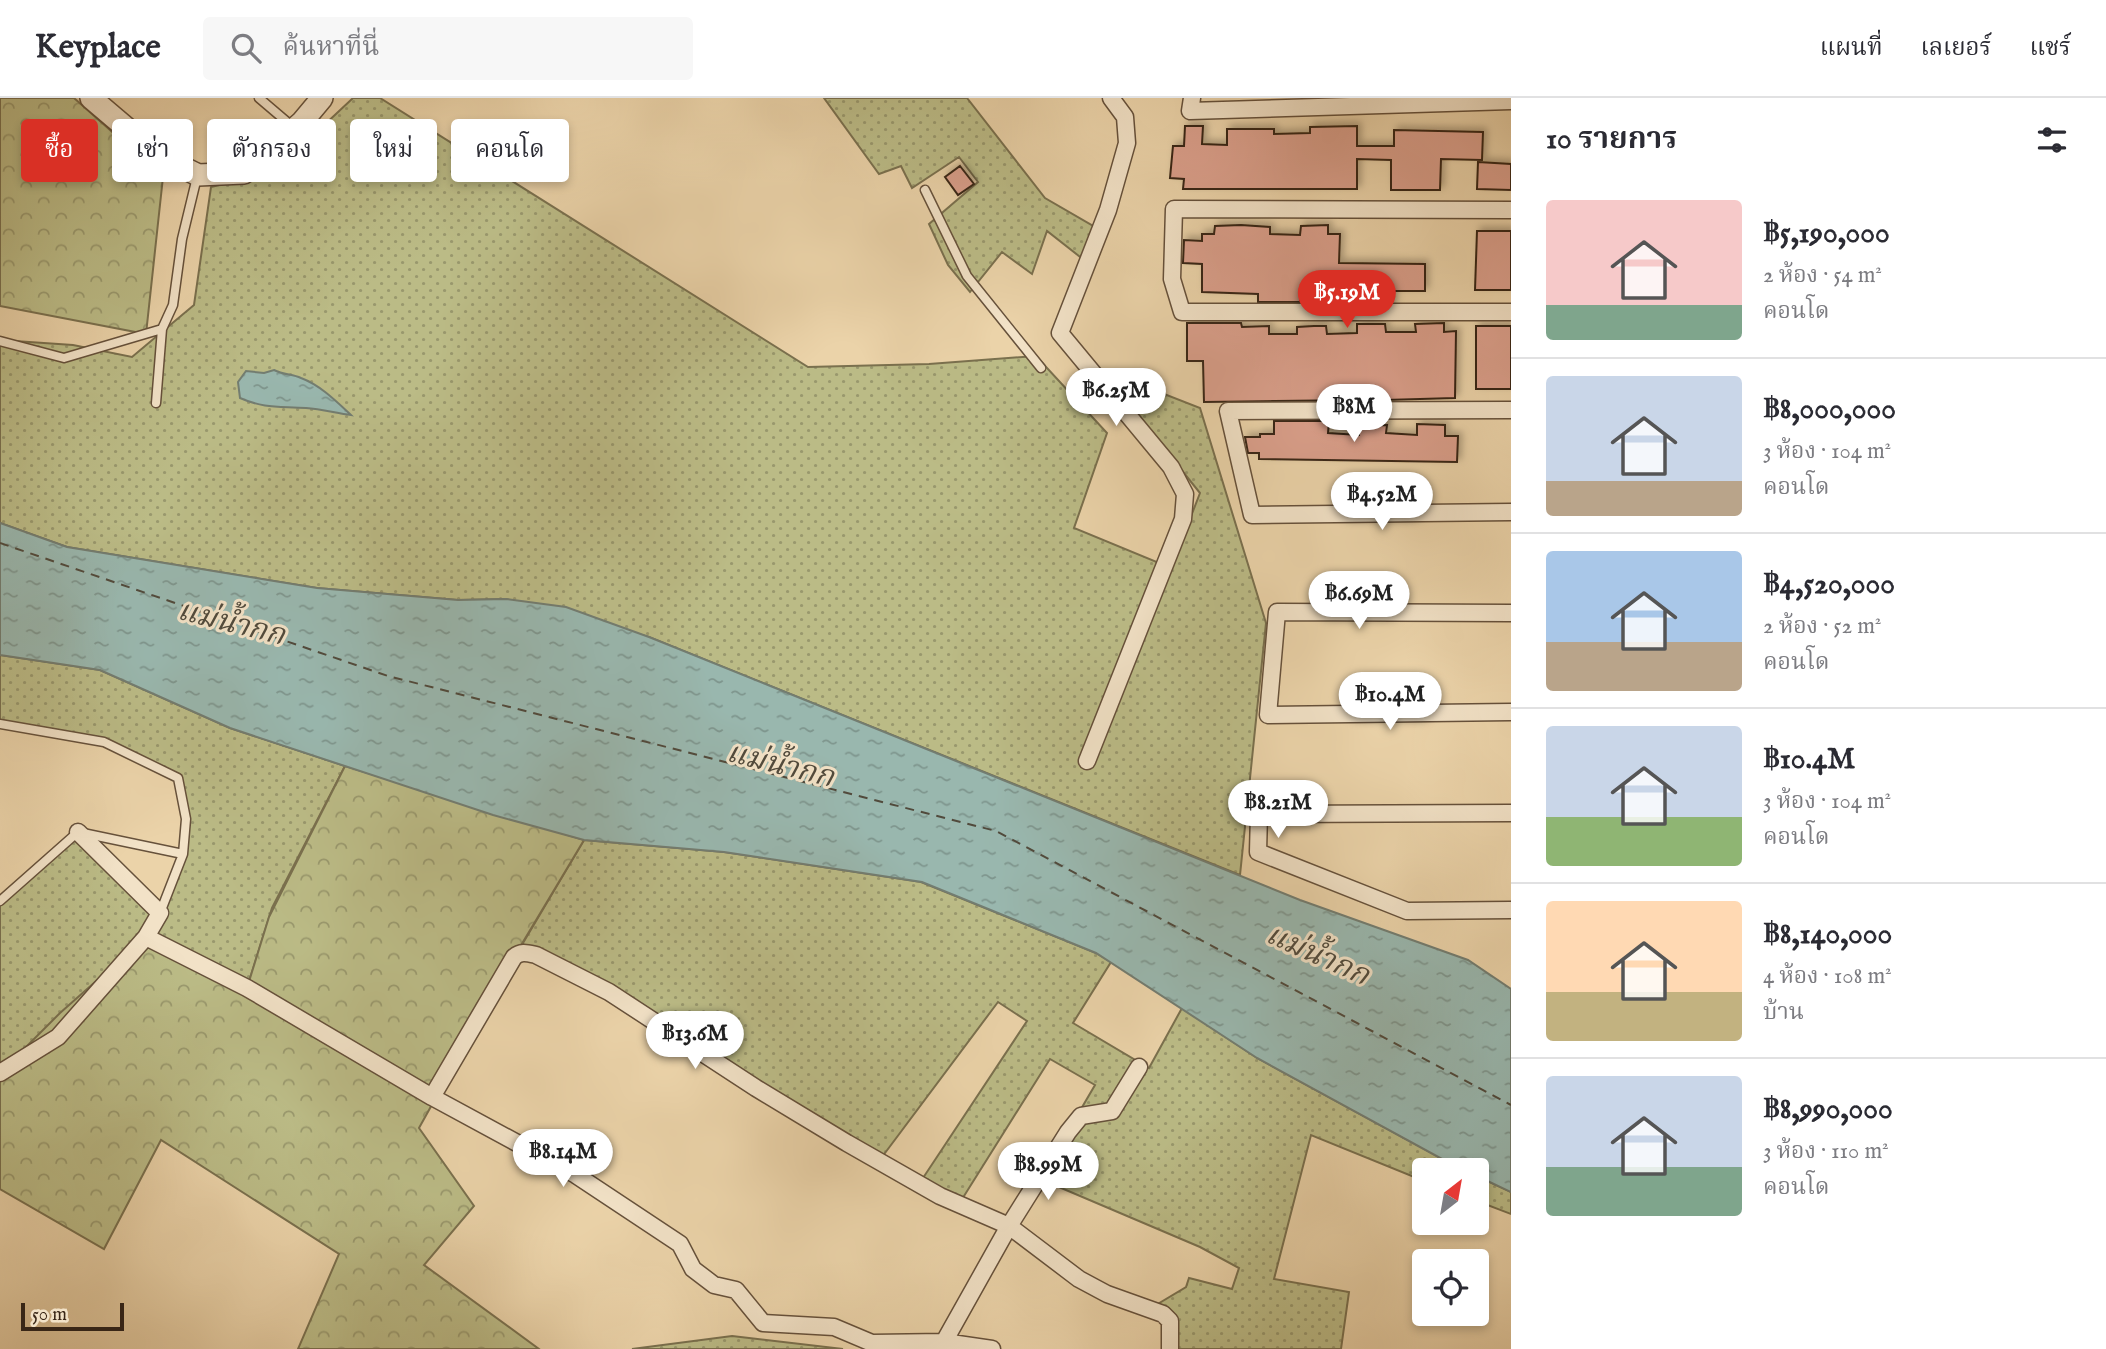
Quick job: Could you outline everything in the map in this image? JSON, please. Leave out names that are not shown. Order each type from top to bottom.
[{"type":"street","points":[[91,98],[158,155],[198,175],[207,175]]},
{"type":"street","points":[[303,119],[321,98]]},
{"type":"street","points":[[1087,761],[1183,519],[1185,494],[1164,458],[1060,333],[1108,210],[1127,143],[1125,117],[1111,98]]},
{"type":"street","points":[[1192,98],[1190,111],[1511,101]]},
{"type":"street","points":[[1511,210],[1174,209],[1171,279],[1182,312],[1511,312]]},
{"type":"street","points":[[1511,410],[1228,411],[1252,515],[1511,512]]},
{"type":"street","points":[[1511,613],[1277,612],[1268,715],[1511,712]]},
{"type":"street","points":[[1511,813],[1259,814],[1258,852],[1407,911],[1511,910]]},
{"type":"street","points":[[0,1073],[58,1037],[146,937],[160,913],[78,832]]},
{"type":"street","points":[[146,937],[247,988],[432,1097],[576,1175],[680,1244],[694,1269],[714,1285],[736,1290],[763,1323],[834,1327],[872,1343],[944,1342],[992,1349]]},
{"type":"street","points":[[432,1097],[514,957],[526,952],[536,955],[609,992],[756,1088],[940,1196],[1009,1226],[1079,1279],[1107,1294],[1163,1314],[1170,1321],[1170,1349]]},
{"type":"street","points":[[944,1342],[1009,1226],[1068,1132],[1081,1116],[1112,1111],[1139,1067]]},
{"type":"lane","points":[[259,98],[284,119]]},
{"type":"lane","points":[[156,403],[162,329],[173,305],[182,239],[198,175]]},
{"type":"lane","points":[[925,190],[967,276],[1041,368]]},
{"type":"lane","points":[[0,341],[64,358],[162,329]]},
{"type":"lane","points":[[0,724],[104,742],[178,778],[186,819],[183,854],[160,913]]},
{"type":"lane","points":[[0,901],[78,832],[183,854]]},
{"type":"green space","points":[[0,98],[74,98],[98,119],[21,119],[21,182],[98,182],[98,119],[112,132],[112,182],[162,182],[146,334],[0,306]]},
{"type":"green space","points":[[353,98],[380,98],[413,119],[350,119],[350,182],[437,182],[437,134],[451,143],[451,182],[514,182],[808,367],[929,364],[1036,356],[1107,433],[1074,528],[1171,568],[1200,493],[1123,397],[1131,381],[1200,408],[1266,623],[1240,875],[649,637],[506,599],[458,600],[317,588],[67,547],[0,523],[0,340],[73,345],[132,357],[194,305],[211,187],[232,182],[336,182],[336,119],[331,119]]},
{"type":"green space","points":[[824,98],[967,98],[1045,198],[1100,230],[1084,260],[1047,231],[1032,274],[1002,252],[970,292],[948,265],[929,224],[978,182],[959,157],[912,188],[901,166],[879,174]]},
{"type":"green space","points":[[0,655],[100,670],[230,728],[345,766],[272,908],[247,988],[0,1073],[0,900],[78,832],[160,913],[183,854],[186,819],[178,778],[104,742],[0,724]]},
{"type":"green space","points":[[345,766],[584,840],[514,957],[419,1128],[474,1206],[424,1265],[539,1349],[298,1349],[339,1254],[161,1140],[104,1249],[0,1189],[0,1073],[60,1013],[146,937],[247,988],[269,917]]},
{"type":"green space","points":[[584,840],[724,852],[921,882],[1096,953],[1111,962],[1073,1023],[1149,1068],[1182,1008],[1257,1058],[1441,1158],[1412,1158],[1412,1176],[1311,1135],[1274,1279],[1349,1292],[1341,1349],[1170,1349],[1170,1336],[1151,1308],[1186,1287],[1189,1278],[1232,1289],[1239,1268],[1200,1247],[1040,1179],[1095,1085],[1050,1059],[959,1204],[919,1184],[1027,1021],[998,1002],[879,1161],[526,952],[523,943]]},
{"type":"green space","points":[[1489,1182],[1511,1192],[1511,1214],[1489,1206]]},
{"type":"green space","points":[[732,1336],[843,1349],[632,1349]]},
{"type":"water","points":[[274,370],[315,385],[351,415],[265,405],[240,398],[238,382],[246,371],[264,373]]},
{"type":"water","name":"แม่น้ำกก","points":[[0,523],[67,547],[317,588],[458,600],[506,599],[566,607],[649,637],[1300,900],[1468,960],[1511,989],[1511,1192],[1489,1182],[1489,1158],[1440,1158],[1257,1058],[1096,953],[922,882],[724,852],[584,840],[493,815],[230,728],[100,670],[0,655]]},
{"type":"building","points":[[1185,126],[1203,126],[1202,144],[1227,145],[1227,129],[1274,129],[1274,134],[1310,133],[1310,127],[1357,126],[1357,146],[1394,146],[1394,130],[1483,132],[1482,160],[1441,159],[1440,190],[1391,190],[1391,160],[1357,159],[1357,189],[1183,189],[1184,179],[1170,178],[1173,146],[1184,146]]},
{"type":"building","points":[[1478,162],[1511,164],[1511,190],[1477,189]]},
{"type":"building","points":[[960,166],[974,184],[958,195],[945,177]]},
{"type":"building","points":[[1328,225],[1328,234],[1340,234],[1339,263],[1425,264],[1425,291],[1300,294],[1300,302],[1258,302],[1258,294],[1202,292],[1202,264],[1183,263],[1184,240],[1202,241],[1202,234],[1214,234],[1215,226],[1270,227],[1270,234],[1300,235],[1301,226]]},
{"type":"building","points":[[1477,231],[1511,231],[1511,290],[1475,290]]},
{"type":"building","points":[[1187,323],[1269,326],[1269,334],[1297,334],[1297,327],[1326,326],[1327,334],[1357,333],[1357,324],[1385,324],[1386,332],[1416,332],[1415,324],[1444,323],[1444,332],[1456,331],[1455,398],[1385,400],[1385,397],[1360,397],[1360,400],[1204,402],[1203,361],[1187,361]]},
{"type":"building","points":[[1476,326],[1511,326],[1511,389],[1476,389]]},
{"type":"building","points":[[1274,421],[1329,421],[1328,433],[1359,435],[1359,426],[1387,425],[1386,433],[1417,435],[1417,424],[1445,425],[1445,436],[1458,436],[1457,462],[1259,459],[1259,453],[1248,453],[1245,437],[1274,434]]},
{"type":"ferry route","points":[[0,543],[388,676],[996,831],[1511,1105]]}]
